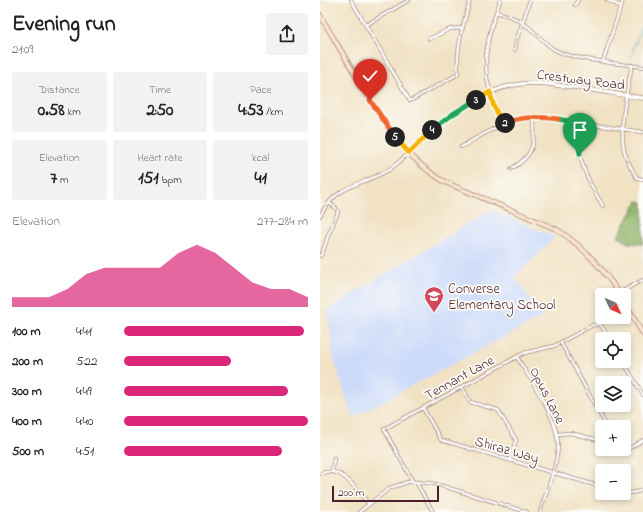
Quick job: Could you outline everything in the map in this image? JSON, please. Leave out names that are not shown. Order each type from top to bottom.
[{"type":"main road","points":[[320,15],[373,105],[394,136],[429,172],[447,183],[550,227],[566,236],[601,267],[615,288]]},
{"type":"main road","points":[[631,314],[643,334]]},
{"type":"street","points":[[351,0],[410,101],[458,74],[458,56],[462,28],[470,0]]},
{"type":"street","points":[[366,25],[409,0]]},
{"type":"street","points":[[500,0],[486,52],[487,78],[490,92],[493,104],[502,124]]},
{"type":"street","points":[[514,50],[530,0]]},
{"type":"street","points":[[575,5],[578,0]]},
{"type":"street","points":[[607,0],[620,6]]},
{"type":"street","points":[[603,61],[622,0]]},
{"type":"street","points":[[496,12],[523,22],[541,40],[558,51],[578,57],[643,67]]},
{"type":"street","points":[[429,39],[450,29],[462,28]]},
{"type":"street","points":[[632,65],[622,138],[624,152],[637,178],[643,179]]},
{"type":"street","name":"Crestway Road","points":[[320,216],[329,203],[345,188],[391,168],[445,119],[490,92],[518,84],[539,83],[643,98]]},
{"type":"street","points":[[511,169],[525,160],[532,148],[535,138],[534,117]]},
{"type":"street","points":[[461,147],[502,124],[514,120],[534,117],[643,132]]},
{"type":"street","points":[[579,123],[578,142],[582,164],[591,186],[602,206]]},
{"type":"street","points":[[320,256],[338,212],[336,208],[329,203]]},
{"type":"street","points":[[629,288],[643,280]]},
{"type":"street","name":"Tennant Lane","points":[[415,482],[384,429],[517,357],[561,343],[593,325],[600,324],[605,332]]},
{"type":"street","points":[[561,343],[603,420]]},
{"type":"street","name":"Opus Lane","points":[[517,357],[551,416],[557,434],[558,449],[540,512]]},
{"type":"street","points":[[627,368],[643,395]]},
{"type":"street","points":[[462,387],[470,402],[498,410],[516,440],[510,459]]},
{"type":"street","name":"Shiraz Way","points":[[423,408],[441,440],[595,485]]},
{"type":"street","points":[[557,434],[571,433],[595,439]]},
{"type":"street","points":[[631,446],[643,440]]},
{"type":"street","points":[[332,472],[334,459]]},
{"type":"street","points":[[320,474],[332,472],[342,475],[369,504]]},
{"type":"street","points":[[359,512],[390,488],[408,482],[415,482],[436,484],[527,512]]},
{"type":"street","points":[[415,482],[433,512]]},
{"type":"street","points":[[631,493],[643,490]]},
{"type":"shaded area","name":"Converse Elementary School","points":[[491,210],[555,237],[515,277],[542,317],[353,417],[334,361],[328,309]]},
{"type":"green space","points":[[638,201],[643,202],[643,244],[628,243],[618,236]]},
{"type":"waterway","points":[[631,57],[643,21]]},
{"type":"place","name":"Converse Elementary School","points":[[434,313]]},
{"type":"route","points":[[370,100],[399,143],[409,153],[428,133],[445,119],[490,92],[493,104],[502,124],[532,117],[579,123],[578,142],[580,154]]}]
